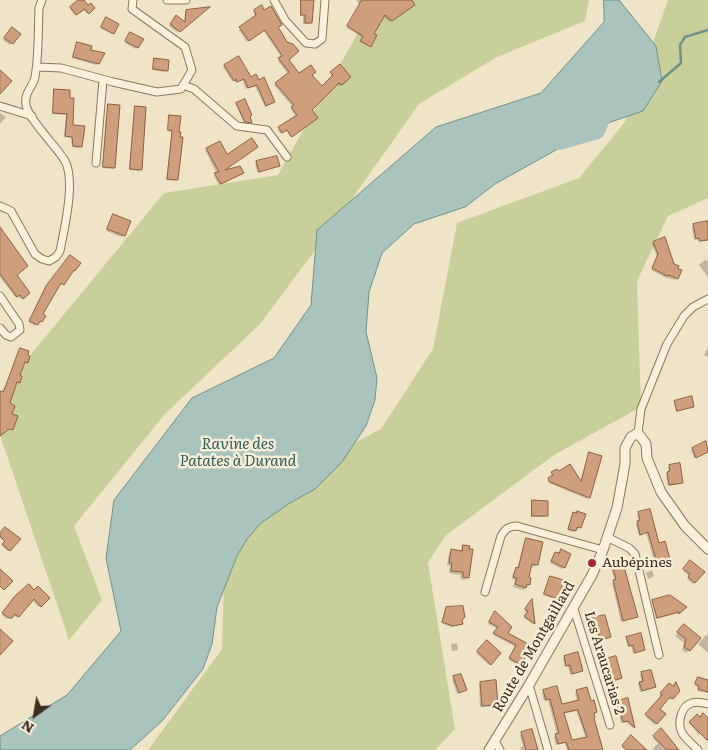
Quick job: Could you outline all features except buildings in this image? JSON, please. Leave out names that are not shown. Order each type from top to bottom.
[{"type":"street","points":[[0,206],[11,210],[35,254],[49,261],[56,257],[60,251],[68,210],[69,182],[66,162],[26,107],[26,93],[34,82],[37,67],[39,8],[42,0]]},
{"type":"street","points":[[37,67],[61,68],[157,92],[181,89],[192,70],[185,47],[132,9],[133,0]]},
{"type":"street","points":[[167,0],[186,0]]},
{"type":"street","points":[[274,0],[285,20],[306,43],[315,44],[322,39],[325,0]]},
{"type":"street","points":[[96,163],[103,80]]},
{"type":"street","points":[[183,85],[194,89],[237,126],[267,130],[287,157]]},
{"type":"street","points":[[0,106],[32,116]]},
{"type":"street","points":[[0,296],[19,324],[20,330],[11,337],[6,335],[0,328]]},
{"type":"street","points":[[708,299],[693,307],[684,316],[667,344],[641,409],[638,433],[646,444],[647,458],[661,492],[685,526],[708,549]]},
{"type":"street","name":"Route de Montgaillard","points":[[489,750],[574,609],[603,550],[617,508],[625,464],[625,448],[631,437],[638,433]]},
{"type":"street","points":[[485,592],[501,536],[506,528],[511,526],[518,526],[603,550]]},
{"type":"street","points":[[607,537],[629,548],[635,554],[645,589],[659,654]]},
{"type":"street","name":"Les Araucarias 2","points":[[574,609],[610,726]]},
{"type":"street","points":[[529,685],[548,750]]},
{"type":"street","points":[[698,750],[682,733],[680,719],[684,709],[690,703],[708,704]]},
{"type":"street","points":[[495,741],[500,750]]},
{"type":"green space","points":[[384,0],[589,0],[585,21],[495,58],[419,104],[327,234],[260,324],[165,414],[74,526],[102,600],[69,640],[0,435],[0,392],[164,193],[278,175],[369,13]]},
{"type":"green space","points":[[668,0],[708,0],[708,198],[668,216],[637,281],[641,407],[554,455],[445,536],[428,563],[455,729],[435,750],[148,750],[222,649],[226,510],[381,429],[433,349],[457,223],[579,178],[625,122]]},
{"type":"water","name":"Ravine des Patates à Durand","points":[[604,0],[619,0],[656,46],[662,81],[643,111],[599,126],[495,184],[465,207],[414,224],[382,253],[369,292],[366,332],[377,378],[375,400],[366,426],[342,462],[315,489],[261,523],[247,539],[237,556],[217,607],[212,644],[203,669],[162,721],[130,750],[0,750],[0,736],[67,695],[121,631],[106,558],[114,500],[192,398],[274,358],[311,305],[317,230],[436,127],[541,93],[604,22]]},
{"type":"waterway","points":[[659,82],[681,63],[680,45],[685,37],[708,30]]},
{"type":"waterway","name":"Ravine des Patates à Durand","points":[[559,142],[597,131],[608,105]]},
{"type":"place","name":"Aubépines","points":[[592,563]]}]
